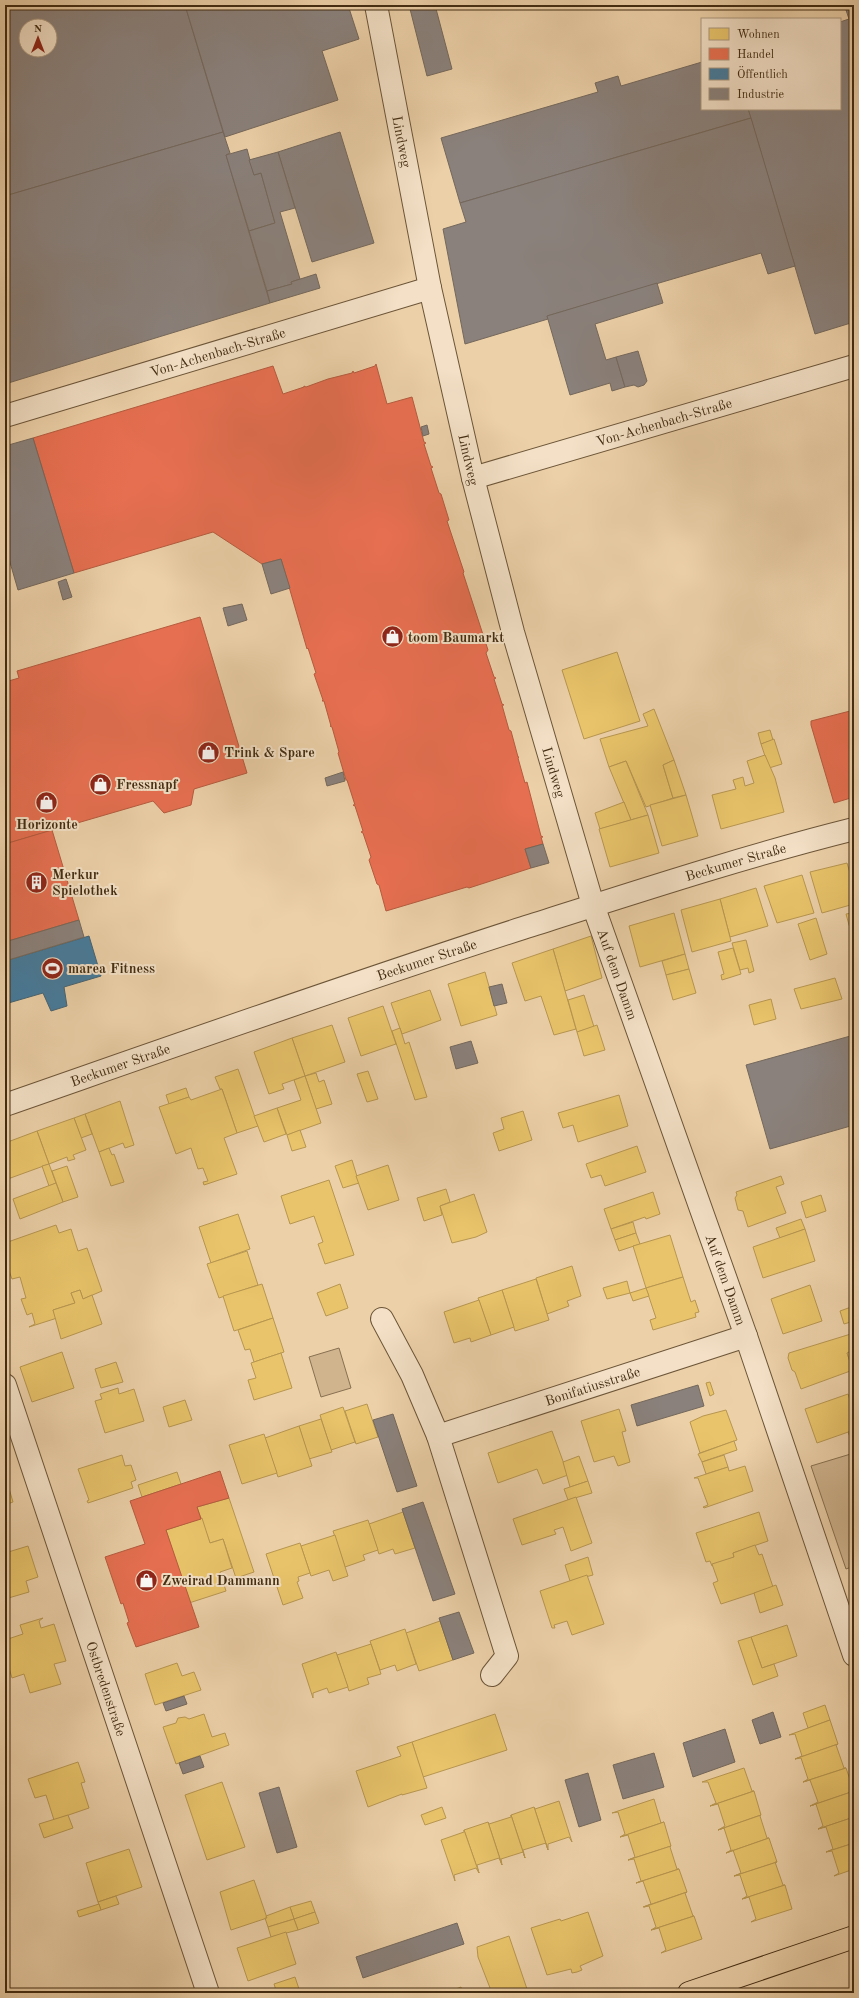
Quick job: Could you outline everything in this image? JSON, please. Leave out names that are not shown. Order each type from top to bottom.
[{"type":"main road","points":[[689,1993],[854,1937]]},
{"type":"street","name":"Lindweg","points":[[376,5],[430,288],[473,478],[513,632],[593,905]]},
{"type":"street","name":"Von-Achenbach-Straße","points":[[5,416],[430,288]]},
{"type":"street","name":"Von-Achenbach-Straße","points":[[473,478],[854,366]]},
{"type":"street","name":"Beckumer Straße","points":[[5,1105],[365,979],[691,874],[787,846],[854,829]]},
{"type":"street","name":"Auf dem Damm","points":[[593,905],[746,1336],[854,1655]]},
{"type":"street","points":[[382,1319],[412,1375],[438,1436],[507,1656],[492,1675]]},
{"type":"street","name":"Bonifatiusstraße","points":[[438,1436],[746,1336]]},
{"type":"street","name":"Ostbredenstraße","points":[[5,1385],[208,1993]]},
{"type":"shaded area","points":[[339,1348],[351,1388],[321,1397],[309,1357]]},
{"type":"shaded area","points":[[854,1453],[854,1566],[846,1569],[811,1466]]},
{"type":"building: Wohnen","points":[[617,652],[640,721],[584,739],[562,670]]},
{"type":"building: Wohnen","points":[[654,709],[674,760],[663,765],[673,798],[646,807],[626,761],[609,767],[600,739],[648,726],[643,714]]},
{"type":"building: Wohnen","points":[[770,730],[773,740],[761,744],[758,733]]},
{"type":"building: Wohnen","points":[[774,739],[782,764],[769,768],[761,744]]},
{"type":"building: Wohnen","points":[[765,755],[775,778],[784,812],[721,829],[712,795],[736,789],[733,780],[743,777],[745,786],[754,783],[747,761]]},
{"type":"building: Wohnen","points":[[674,760],[686,795],[673,798],[663,765]]},
{"type":"building: Wohnen","points":[[626,761],[648,815],[631,820],[609,767]]},
{"type":"building: Wohnen","points":[[686,795],[698,836],[662,846],[650,805]]},
{"type":"building: Wohnen","points":[[624,802],[631,820],[600,829],[595,813]]},
{"type":"building: Wohnen","points":[[648,815],[659,853],[610,867],[599,829]]},
{"type":"building: Wohnen","points":[[847,863],[854,886],[854,904],[822,913],[810,872]]},
{"type":"building: Wohnen","points":[[802,875],[814,913],[777,923],[764,886]]},
{"type":"building: Wohnen","points":[[756,888],[768,926],[730,937],[720,899]]},
{"type":"building: Wohnen","points":[[720,899],[731,941],[692,952],[681,910]]},
{"type":"building: Wohnen","points":[[854,904],[854,943],[846,914],[852,913],[850,905]]},
{"type":"building: Wohnen","points":[[674,913],[685,954],[640,967],[629,926]]},
{"type":"building: Wohnen","points":[[816,918],[827,954],[810,960],[798,924]]},
{"type":"building: Wohnen","points":[[591,936],[602,978],[565,991],[553,949]]},
{"type":"building: Wohnen","points":[[746,940],[754,971],[749,973],[748,968],[740,970],[732,943]]},
{"type":"building: Wohnen","points":[[733,948],[741,974],[722,980],[721,975],[724,974],[718,952]]},
{"type":"building: Wohnen","points":[[553,949],[576,1029],[554,1035],[541,996],[525,1001],[512,963]]},
{"type":"building: Wohnen","points":[[685,954],[689,969],[666,975],[662,961]]},
{"type":"building: Wohnen","points":[[689,969],[696,993],[673,1000],[666,975]]},
{"type":"building: Wohnen","points":[[485,972],[497,1015],[461,1026],[448,984]]},
{"type":"building: Wohnen","points":[[835,978],[842,999],[801,1009],[794,989]]},
{"type":"building: Wohnen","points":[[430,990],[441,1020],[402,1034],[391,1003]]},
{"type":"building: Wohnen","points":[[584,995],[594,1027],[577,1032],[568,1000]]},
{"type":"building: Wohnen","points":[[771,999],[776,1019],[754,1025],[749,1005]]},
{"type":"building: Wohnen","points":[[383,1006],[396,1044],[361,1056],[348,1018]]},
{"type":"building: Wohnen","points":[[332,1025],[345,1062],[305,1076],[292,1038]]},
{"type":"building: Wohnen","points":[[597,1025],[605,1050],[584,1056],[577,1032]]},
{"type":"building: Wohnen","points":[[400,1028],[405,1044],[409,1042],[427,1097],[415,1100],[392,1031]]},
{"type":"building: Wohnen","points":[[292,1038],[305,1076],[282,1084],[284,1089],[269,1094],[254,1052]]},
{"type":"building: Wohnen","points":[[238,1069],[258,1126],[237,1133],[222,1089],[220,1089],[215,1077]]},
{"type":"building: Wohnen","points":[[368,1071],[378,1099],[367,1102],[357,1074]]},
{"type":"building: Wohnen","points":[[316,1073],[319,1082],[324,1080],[332,1104],[316,1109],[305,1076]]},
{"type":"building: Wohnen","points":[[305,1076],[321,1123],[287,1135],[277,1108],[301,1100],[294,1080]]},
{"type":"building: Wohnen","points":[[186,1088],[189,1097],[169,1104],[166,1095]]},
{"type":"building: Wohnen","points":[[222,1089],[237,1133],[224,1138],[237,1174],[204,1185],[203,1182],[208,1181],[203,1168],[198,1169],[191,1148],[176,1154],[159,1107],[189,1097],[191,1100]]},
{"type":"building: Wohnen","points":[[619,1095],[628,1126],[578,1142],[573,1125],[563,1128],[558,1113]]},
{"type":"building: Wohnen","points":[[120,1101],[134,1145],[125,1148],[123,1143],[99,1152],[85,1114]]},
{"type":"building: Wohnen","points":[[277,1108],[286,1134],[264,1142],[254,1116]]},
{"type":"building: Wohnen","points":[[523,1111],[532,1140],[499,1151],[493,1133],[504,1129],[501,1118]]},
{"type":"building: Wohnen","points":[[85,1114],[92,1134],[81,1138],[74,1118]]},
{"type":"building: Wohnen","points":[[74,1118],[86,1150],[73,1155],[75,1159],[68,1161],[67,1157],[49,1164],[37,1131]]},
{"type":"building: Wohnen","points":[[300,1130],[306,1147],[292,1151],[287,1135]]},
{"type":"building: Wohnen","points":[[37,1131],[49,1164],[5,1180],[5,1143]]},
{"type":"building: Wohnen","points":[[637,1146],[646,1172],[605,1186],[601,1175],[591,1178],[586,1164]]},
{"type":"building: Wohnen","points":[[109,1148],[112,1155],[114,1154],[124,1182],[111,1186],[99,1152]]},
{"type":"building: Wohnen","points":[[352,1160],[359,1183],[343,1188],[335,1166]]},
{"type":"building: Wohnen","points":[[49,1164],[56,1183],[49,1186],[42,1166]]},
{"type":"building: Wohnen","points":[[388,1165],[399,1200],[368,1210],[356,1176]]},
{"type":"building: Wohnen","points":[[67,1166],[78,1197],[63,1202],[52,1171]]},
{"type":"building: Wohnen","points":[[781,1176],[784,1184],[776,1187],[786,1213],[748,1227],[743,1211],[738,1210],[735,1198],[737,1195],[736,1192]]},
{"type":"building: Wohnen","points":[[329,1180],[354,1255],[325,1264],[318,1244],[323,1242],[314,1216],[290,1224],[281,1196]]},
{"type":"building: Wohnen","points":[[56,1183],[63,1202],[20,1219],[13,1199]]},
{"type":"building: Wohnen","points":[[446,1189],[450,1202],[440,1206],[442,1215],[424,1221],[417,1198]]},
{"type":"building: Wohnen","points":[[653,1192],[660,1214],[646,1219],[645,1217],[611,1229],[604,1209]]},
{"type":"building: Wohnen","points":[[474,1194],[487,1232],[476,1237],[452,1243],[440,1206]]},
{"type":"building: Wohnen","points":[[821,1195],[826,1211],[806,1218],[801,1202]]},
{"type":"building: Wohnen","points":[[238,1214],[250,1249],[211,1263],[199,1227]]},
{"type":"building: Wohnen","points":[[801,1219],[805,1229],[780,1238],[776,1228]]},
{"type":"building: Wohnen","points":[[633,1222],[636,1233],[615,1240],[611,1229]]},
{"type":"building: Wohnen","points":[[56,1225],[59,1233],[71,1229],[78,1251],[87,1248],[102,1291],[83,1299],[80,1290],[71,1293],[75,1303],[53,1310],[56,1318],[29,1327],[35,1324],[32,1313],[27,1315],[21,1299],[26,1298],[20,1277],[12,1279],[5,1260],[5,1243]]},
{"type":"building: Wohnen","points":[[805,1229],[815,1261],[763,1278],[753,1247]]},
{"type":"building: Wohnen","points":[[636,1233],[640,1244],[619,1251],[615,1240]]},
{"type":"building: Wohnen","points":[[670,1235],[683,1277],[646,1288],[633,1246]]},
{"type":"building: Wohnen","points":[[247,1251],[258,1285],[219,1298],[207,1264]]},
{"type":"building: Wohnen","points":[[572,1266],[581,1296],[567,1301],[569,1306],[547,1314],[536,1278]]},
{"type":"building: Wohnen","points":[[683,1277],[691,1302],[695,1300],[699,1312],[695,1313],[696,1317],[653,1330],[650,1320],[656,1318],[646,1288]]},
{"type":"building: Wohnen","points":[[536,1279],[549,1320],[515,1331],[502,1290]]},
{"type":"building: Wohnen","points":[[627,1281],[630,1293],[607,1299],[603,1288]]},
{"type":"building: Wohnen","points":[[262,1284],[273,1318],[234,1331],[223,1296]]},
{"type":"building: Wohnen","points":[[340,1284],[348,1308],[326,1316],[317,1293]]},
{"type":"building: Wohnen","points":[[810,1285],[822,1321],[783,1334],[771,1299]]},
{"type":"building: Wohnen","points":[[646,1288],[649,1296],[633,1301],[630,1293]]},
{"type":"building: Wohnen","points":[[80,1290],[83,1299],[92,1295],[102,1324],[61,1339],[53,1310],[75,1303],[71,1293]]},
{"type":"building: Wohnen","points":[[502,1290],[514,1327],[491,1335],[478,1298]]},
{"type":"building: Wohnen","points":[[479,1300],[491,1335],[471,1342],[470,1338],[454,1343],[444,1312]]},
{"type":"building: Wohnen","points":[[854,1306],[854,1321],[844,1324],[840,1311]]},
{"type":"building: Wohnen","points":[[273,1318],[284,1352],[254,1362],[250,1349],[245,1350],[238,1330]]},
{"type":"building: Wohnen","points":[[854,1333],[854,1350],[847,1353],[853,1370],[801,1389],[788,1358],[789,1353]]},
{"type":"building: Wohnen","points":[[854,1350],[854,1370],[853,1370],[847,1353]]},
{"type":"building: Wohnen","points":[[62,1352],[74,1388],[32,1402],[20,1367]]},
{"type":"building: Wohnen","points":[[281,1353],[292,1388],[254,1400],[248,1380],[256,1378],[251,1363]]},
{"type":"building: Wohnen","points":[[116,1362],[123,1382],[101,1388],[95,1369]]},
{"type":"building: Wohnen","points":[[710,1382],[714,1394],[710,1396],[706,1383]]},
{"type":"building: Wohnen","points":[[118,1388],[119,1394],[134,1389],[144,1421],[105,1433],[95,1401],[102,1399],[100,1394]]},
{"type":"building: Wohnen","points":[[848,1394],[854,1412],[854,1430],[817,1443],[805,1409]]},
{"type":"building: Wohnen","points":[[185,1400],[192,1420],[169,1427],[163,1407]]},
{"type":"building: Wohnen","points":[[367,1404],[378,1437],[356,1444],[345,1411]]},
{"type":"building: Wohnen","points":[[343,1407],[355,1442],[331,1450],[320,1415]]},
{"type":"building: Wohnen","points":[[619,1409],[626,1431],[622,1432],[630,1462],[618,1466],[614,1456],[594,1462],[581,1421]]},
{"type":"building: Wohnen","points":[[726,1410],[737,1440],[700,1453],[690,1422],[703,1416]]},
{"type":"building: Wohnen","points":[[321,1419],[332,1452],[309,1459],[299,1426]]},
{"type":"building: Wohnen","points":[[299,1426],[312,1466],[278,1477],[265,1438]]},
{"type":"building: Wohnen","points":[[854,1430],[854,1442],[852,1442],[848,1432]]},
{"type":"building: Wohnen","points":[[552,1431],[568,1475],[543,1484],[537,1469],[498,1483],[488,1453]]},
{"type":"building: Wohnen","points":[[264,1434],[277,1473],[242,1484],[229,1445]]},
{"type":"building: Wohnen","points":[[734,1441],[737,1450],[702,1462],[698,1454]]},
{"type":"building: Wohnen","points":[[122,1455],[125,1466],[131,1465],[136,1480],[131,1482],[133,1488],[88,1503],[87,1501],[89,1500],[78,1469]]},
{"type":"building: Wohnen","points":[[724,1455],[728,1467],[706,1474],[702,1462]]},
{"type":"building: Wohnen","points":[[579,1456],[588,1481],[570,1487],[563,1462]]},
{"type":"building: Wohnen","points":[[745,1466],[753,1491],[704,1508],[703,1507],[708,1505],[698,1478],[694,1478],[728,1467],[729,1471]]},
{"type":"building: Wohnen","points":[[177,1472],[181,1484],[142,1497],[138,1485]]},
{"type":"building: Wohnen","points":[[5,1475],[13,1502],[5,1505]]},
{"type":"building: Wohnen","points":[[588,1481],[592,1493],[568,1500],[564,1489]]},
{"type":"building: Wohnen","points":[[576,1497],[592,1543],[571,1551],[563,1527],[554,1530],[556,1534],[522,1545],[513,1519]]},
{"type":"building: Wohnen","points":[[229,1498],[254,1572],[236,1578],[223,1539],[210,1543],[197,1507]]},
{"type":"building: Wohnen","points":[[403,1512],[415,1548],[395,1554],[393,1549],[379,1554],[369,1524]]},
{"type":"building: Wohnen","points":[[759,1512],[768,1541],[733,1553],[734,1557],[712,1566],[710,1561],[706,1562],[696,1533]]},
{"type":"building: Wohnen","points":[[202,1518],[210,1543],[223,1539],[232,1568],[220,1572],[226,1591],[189,1603],[166,1530]]},
{"type":"building: Wohnen","points":[[368,1520],[378,1550],[363,1555],[365,1560],[345,1567],[333,1531]]},
{"type":"building: Wohnen","points":[[335,1535],[348,1576],[333,1581],[329,1570],[311,1576],[301,1546]]},
{"type":"building: Wohnen","points":[[300,1543],[310,1573],[298,1577],[299,1581],[297,1582],[303,1598],[283,1605],[266,1554]]},
{"type":"building: Wohnen","points":[[755,1545],[759,1555],[762,1554],[773,1587],[721,1604],[713,1583],[718,1581],[712,1564],[734,1557],[733,1553]]},
{"type":"building: Wohnen","points":[[28,1546],[38,1577],[26,1581],[29,1592],[5,1599],[5,1553]]},
{"type":"building: Wohnen","points":[[588,1557],[593,1575],[570,1581],[565,1565]]},
{"type":"building: Wohnen","points":[[587,1575],[604,1624],[572,1635],[567,1621],[554,1625],[555,1628],[552,1628],[540,1591]]},
{"type":"building: Wohnen","points":[[776,1585],[783,1605],[760,1613],[754,1593]]},
{"type":"building: Wohnen","points":[[43,1618],[39,1621],[41,1628],[54,1624],[66,1661],[54,1664],[61,1684],[30,1693],[24,1674],[12,1678],[7,1661],[5,1662],[5,1640],[23,1634],[20,1625]]},
{"type":"building: Wohnen","points":[[440,1621],[453,1660],[419,1671],[406,1633]]},
{"type":"building: Wohnen","points":[[787,1625],[797,1656],[762,1668],[751,1637]]},
{"type":"building: Wohnen","points":[[405,1629],[416,1664],[397,1671],[395,1665],[380,1670],[370,1641]]},
{"type":"building: Wohnen","points":[[751,1637],[762,1668],[774,1664],[778,1676],[753,1685],[738,1641]]},
{"type":"building: Wohnen","points":[[371,1644],[381,1674],[367,1678],[369,1684],[349,1691],[337,1655]]},
{"type":"building: Wohnen","points":[[336,1652],[348,1687],[329,1693],[327,1688],[313,1693],[313,1698],[302,1664]]},
{"type":"building: Wohnen","points":[[177,1663],[182,1676],[194,1672],[201,1690],[155,1705],[145,1674]]},
{"type":"building: Wohnen","points":[[825,1705],[830,1720],[808,1728],[803,1713]]},
{"type":"building: Wohnen","points":[[204,1714],[212,1737],[225,1733],[229,1745],[176,1764],[163,1727],[176,1723],[178,1718],[185,1717],[189,1719]]},
{"type":"building: Wohnen","points":[[495,1714],[507,1750],[423,1777],[412,1742]]},
{"type":"building: Wohnen","points":[[830,1720],[838,1744],[795,1759],[802,1756],[795,1734],[789,1735]]},
{"type":"building: Wohnen","points":[[412,1742],[427,1788],[402,1794],[368,1807],[356,1771],[401,1756],[397,1747]]},
{"type":"building: Wohnen","points":[[838,1744],[836,1745],[844,1768],[846,1768],[803,1782],[808,1779],[801,1758],[795,1759]]},
{"type":"building: Wohnen","points":[[78,1762],[85,1782],[81,1783],[89,1808],[54,1820],[46,1795],[35,1798],[28,1779]]},
{"type":"building: Wohnen","points":[[744,1768],[752,1791],[754,1791],[710,1806],[716,1803],[708,1782],[702,1782]]},
{"type":"building: Wohnen","points":[[846,1768],[854,1791],[810,1806],[818,1802],[810,1780],[803,1782]]},
{"type":"building: Wohnen","points":[[222,1782],[245,1847],[207,1860],[185,1795]]},
{"type":"building: Wohnen","points":[[754,1791],[761,1815],[718,1830],[725,1826],[718,1804],[710,1806]]},
{"type":"building: Wohnen","points":[[854,1791],[852,1792],[854,1798],[854,1817],[818,1829],[823,1826],[816,1804],[810,1806]]},
{"type":"building: Wohnen","points":[[654,1799],[661,1823],[664,1822],[620,1837],[625,1834],[618,1812],[612,1813]]},
{"type":"building: Wohnen","points":[[559,1801],[572,1842],[569,1837],[548,1844],[548,1850],[534,1807],[535,1809]]},
{"type":"building: Wohnen","points":[[442,1807],[446,1818],[425,1825],[421,1815]]},
{"type":"building: Wohnen","points":[[534,1807],[546,1843],[523,1850],[525,1858],[511,1815]]},
{"type":"building: Wohnen","points":[[68,1815],[73,1828],[44,1838],[39,1824]]},
{"type":"building: Wohnen","points":[[511,1815],[525,1858],[523,1852],[501,1859],[502,1865],[488,1822],[489,1824],[511,1817]]},
{"type":"building: Wohnen","points":[[761,1815],[760,1816],[767,1838],[769,1838],[726,1853],[731,1850],[724,1828],[718,1830]]},
{"type":"building: Wohnen","points":[[854,1817],[854,1843],[826,1852],[833,1849],[826,1827],[818,1829]]},
{"type":"building: Wohnen","points":[[488,1822],[502,1865],[499,1858],[477,1865],[479,1873],[464,1830]]},
{"type":"building: Wohnen","points":[[664,1822],[671,1846],[628,1860],[635,1857],[628,1835],[620,1837]]},
{"type":"building: Wohnen","points":[[464,1830],[479,1873],[476,1868],[454,1875],[455,1881],[441,1840],[464,1832]]},
{"type":"building: Wohnen","points":[[769,1838],[777,1862],[734,1876],[741,1873],[733,1850]]},
{"type":"building: Wohnen","points":[[854,1843],[854,1869],[834,1876],[839,1873],[832,1851],[826,1852]]},
{"type":"building: Wohnen","points":[[671,1846],[670,1847],[677,1869],[679,1869],[636,1883],[641,1881],[634,1859],[628,1860]]},
{"type":"building: Wohnen","points":[[129,1849],[142,1887],[98,1902],[86,1863]]},
{"type":"building: Wohnen","points":[[775,1863],[783,1885],[785,1885],[742,1899],[747,1896],[740,1875],[734,1876]]},
{"type":"building: Wohnen","points":[[679,1869],[687,1892],[643,1907],[651,1904],[643,1881],[636,1883]]},
{"type":"building: Wohnen","points":[[254,1880],[267,1918],[231,1930],[220,1892]]},
{"type":"building: Wohnen","points":[[785,1885],[792,1909],[751,1922],[756,1919],[749,1897],[742,1899]]},
{"type":"building: Wohnen","points":[[687,1892],[685,1893],[694,1916],[651,1930],[656,1927],[649,1906],[644,1907]]},
{"type":"building: Wohnen","points":[[116,1896],[119,1904],[101,1910],[98,1902]]},
{"type":"building: Wohnen","points":[[311,1901],[315,1912],[294,1919],[290,1907]]},
{"type":"building: Wohnen","points":[[99,1904],[101,1910],[79,1917],[77,1911]]},
{"type":"building: Wohnen","points":[[290,1907],[294,1919],[268,1927],[265,1918],[267,1918],[266,1916]]},
{"type":"building: Wohnen","points":[[315,1912],[319,1923],[298,1930],[294,1919]]},
{"type":"building: Wohnen","points":[[588,1912],[603,1956],[580,1966],[582,1970],[577,1972],[572,1973],[571,1969],[547,1975],[531,1928],[560,1919],[561,1921]]},
{"type":"building: Wohnen","points":[[694,1916],[702,1939],[661,1953],[666,1950],[659,1928],[651,1930]]},
{"type":"building: Wohnen","points":[[294,1919],[298,1930],[271,1937],[268,1927]]},
{"type":"building: Wohnen","points":[[286,1932],[296,1964],[248,1981],[237,1948]]},
{"type":"building: Wohnen","points":[[509,1936],[527,1989],[514,1993],[492,1993],[478,1957],[477,1947]]},
{"type":"building: Wohnen","points":[[295,1977],[299,1989],[287,1993],[277,1993],[274,1984]]},
{"type":"building: Wohnen","points":[[461,1987],[463,1993],[445,1993]]},
{"type":"building: Handel","name":"toom Baumarkt","points":[[376,364],[387,404],[412,397],[424,442],[426,443],[424,444],[431,466],[433,467],[431,468],[439,493],[441,494],[449,520],[447,521],[488,650],[486,653],[494,677],[496,678],[494,679],[502,704],[504,705],[502,705],[509,730],[511,731],[519,757],[525,783],[527,782],[541,836],[543,837],[541,837],[543,844],[525,849],[531,868],[469,888],[467,887],[386,911],[379,885],[377,884],[369,860],[371,857],[363,833],[361,832],[363,831],[355,806],[353,805],[355,805],[346,780],[324,701],[322,701],[323,700],[314,674],[316,673],[308,648],[307,649],[281,559],[262,564],[213,532],[74,573],[33,438],[273,366],[283,394],[304,386],[306,387],[328,379],[352,373],[353,371],[354,373],[375,366]]},
{"type":"building: Handel","points":[[200,617],[247,773],[194,789],[191,805],[164,813],[153,801],[5,844],[5,682],[19,678],[17,671]]},
{"type":"building: Handel","points":[[854,710],[854,797],[834,803],[811,721]]},
{"type":"building: Handel","name":"Merkur Spielothek","points":[[52,830],[79,920],[5,942],[5,844]]},
{"type":"building: Handel","name":"Zweirad Dammann","points":[[220,1471],[229,1498],[197,1507],[201,1519],[166,1530],[199,1627],[136,1647],[127,1623],[129,1622],[123,1603],[121,1604],[105,1557],[145,1544],[130,1501]]},
{"type":"building: Öffentlich","name":"marea Fitness","points":[[89,936],[101,976],[64,987],[67,1006],[51,1011],[43,993],[5,1004],[5,961]]},
{"type":"building: Industrie","points":[[5,5],[185,5],[223,132],[5,196]]},
{"type":"building: Industrie","points":[[185,5],[348,5],[359,39],[322,51],[338,100],[225,137]]},
{"type":"building: Industrie","points":[[409,5],[435,5],[452,69],[427,76]]},
{"type":"building: Industrie","points":[[854,7],[854,322],[815,334],[748,110],[841,110],[841,22],[849,19],[846,10]]},
{"type":"building: Industrie","points":[[701,62],[701,110],[748,110],[751,118],[460,203],[441,138],[598,92],[595,83],[618,76],[621,86]]},
{"type":"building: Industrie","points":[[751,118],[795,266],[768,274],[761,253],[547,316],[548,319],[465,344],[443,229],[466,222],[460,203]]},
{"type":"building: Industrie","points":[[223,132],[230,153],[226,155],[270,303],[5,384],[5,196]]},
{"type":"building: Industrie","points":[[340,132],[374,243],[312,262],[278,152]]},
{"type":"building: Industrie","points":[[247,149],[254,175],[261,173],[275,223],[249,231],[226,155]]},
{"type":"building: Industrie","points":[[278,152],[295,208],[280,212],[300,279],[291,282],[292,284],[267,291],[249,231],[275,223],[261,173],[254,175],[249,160]]},
{"type":"building: Industrie","points":[[316,274],[320,288],[270,303],[267,291],[292,284],[291,282]]},
{"type":"building: Industrie","points":[[657,283],[663,303],[595,324],[606,360],[616,357],[625,387],[612,391],[610,383],[570,395],[547,316]]},
{"type":"building: Industrie","points":[[638,351],[647,381],[644,385],[638,387],[634,385],[625,387],[616,357]]},
{"type":"building: Industrie","points":[[427,425],[429,434],[423,436],[421,427]]},
{"type":"building: Industrie","points":[[33,438],[74,573],[18,590],[5,545],[5,446]]},
{"type":"building: Industrie","points":[[281,559],[290,588],[271,594],[262,564]]},
{"type":"building: Industrie","points":[[66,579],[72,597],[63,600],[58,582]]},
{"type":"building: Industrie","points":[[242,604],[247,620],[228,626],[223,608]]},
{"type":"building: Industrie","points":[[343,772],[345,781],[327,786],[325,778]]},
{"type":"building: Industrie","points":[[543,844],[549,863],[531,868],[525,849]]},
{"type":"building: Industrie","points":[[79,920],[84,937],[5,961],[5,942]]},
{"type":"building: Industrie","points":[[502,984],[507,1003],[494,1006],[489,987]]},
{"type":"building: Industrie","points":[[854,1035],[854,1125],[770,1149],[746,1065]]},
{"type":"building: Industrie","points":[[471,1041],[478,1063],[456,1069],[450,1047]]},
{"type":"building: Industrie","points":[[698,1385],[704,1406],[637,1426],[631,1405]]},
{"type":"building: Industrie","points":[[393,1414],[417,1486],[397,1492],[373,1420]]},
{"type":"building: Industrie","points":[[423,1502],[455,1594],[433,1601],[402,1509]]},
{"type":"building: Industrie","points":[[459,1612],[474,1653],[453,1660],[439,1618]]},
{"type":"building: Industrie","points":[[184,1696],[187,1704],[166,1711],[163,1703]]},
{"type":"building: Industrie","points":[[773,1712],[781,1737],[760,1744],[752,1720]]},
{"type":"building: Industrie","points":[[725,1729],[735,1762],[693,1777],[683,1743]]},
{"type":"building: Industrie","points":[[654,1753],[664,1787],[623,1799],[613,1765]]},
{"type":"building: Industrie","points":[[200,1756],[204,1767],[183,1774],[179,1763]]},
{"type":"building: Industrie","points":[[588,1773],[601,1820],[579,1827],[565,1780]]},
{"type":"building: Industrie","points":[[279,1787],[297,1847],[277,1853],[259,1793]]},
{"type":"building: Industrie","points":[[457,1923],[464,1944],[363,1978],[356,1957]]},
{"type":"place","name":"toom Baumarkt","points":[[393,637]]},
{"type":"place","name":"Trink & Spare","points":[[209,752]]},
{"type":"place","name":"Fressnapf","points":[[101,784]]},
{"type":"place","name":"Horizonte","points":[[47,802]]},
{"type":"place","name":"Merkur Spielothek","points":[[36,882]]},
{"type":"place","name":"marea Fitness","points":[[52,968]]},
{"type":"place","name":"Zweirad Dammann","points":[[147,1580]]}]
